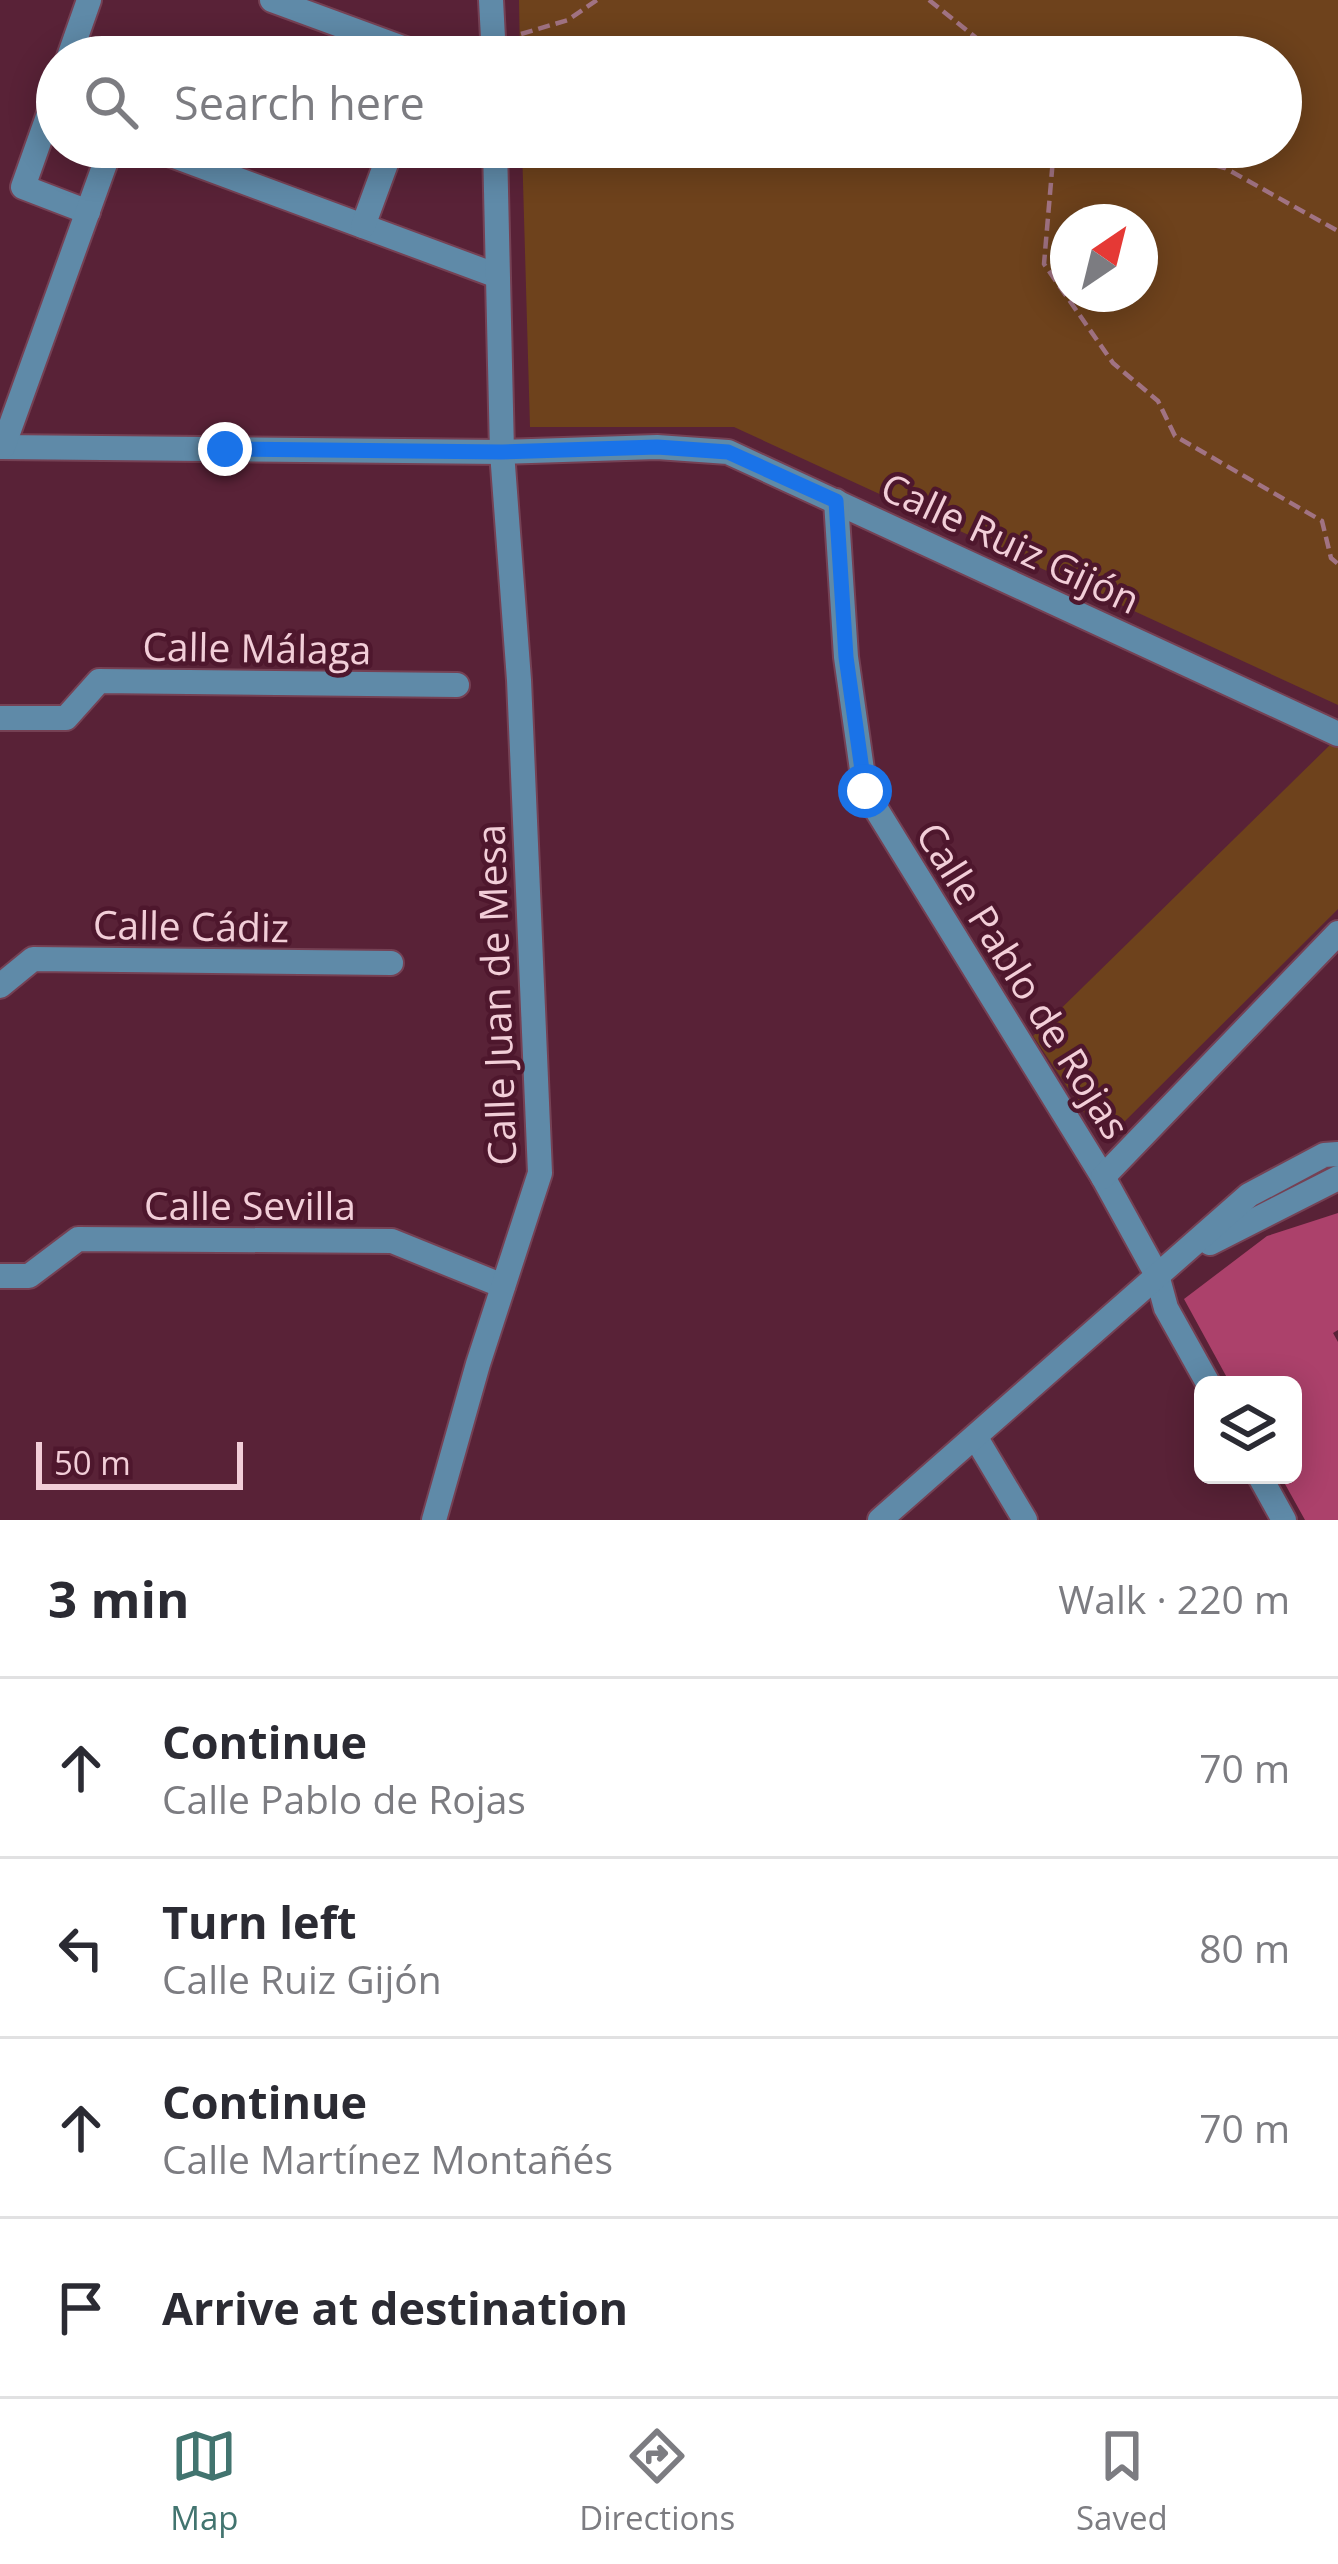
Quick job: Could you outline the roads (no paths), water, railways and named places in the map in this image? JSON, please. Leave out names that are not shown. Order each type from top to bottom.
[{"type":"street","points":[[76,36],[89,0]]},
{"type":"street","points":[[272,0],[369,36]]},
{"type":"street","points":[[491,0],[492,36]]},
{"type":"street","points":[[36,139],[12,182],[88,212]]},
{"type":"street","points":[[4,436],[104,168]]},
{"type":"street","points":[[207,168],[495,274]]},
{"type":"street","points":[[363,226],[384,168]]},
{"type":"street","name":"Calle Juan de Mesa","points":[[434,1520],[540,1173],[520,703],[502,452],[495,168]]},
{"type":"street","name":"Calle Ruiz Gijón","points":[[4,436],[502,452],[657,447],[728,452],[1338,734]]},
{"type":"street","name":"Calle Pablo de Rojas","points":[[836,501],[846,657],[865,791],[1103,1177],[1204,1376]]},
{"type":"street","name":"Calle Málaga","points":[[0,718],[66,718],[99,681],[457,685]]},
{"type":"street","points":[[1103,1177],[1338,934]]},
{"type":"street","name":"Calle Cádiz","points":[[0,986],[33,959],[392,963]]},
{"type":"street","points":[[880,1520],[1249,1195],[1324,1155],[1338,1154]]},
{"type":"street","points":[[1156,1275],[1245,1222],[1338,1178]]},
{"type":"street","name":"Calle Sevilla","points":[[0,1276],[29,1276],[78,1239],[392,1241],[503,1286]]},
{"type":"street","points":[[976,1438],[1025,1520]]},
{"type":"street","points":[[1263,1484],[1284,1520]]}]
